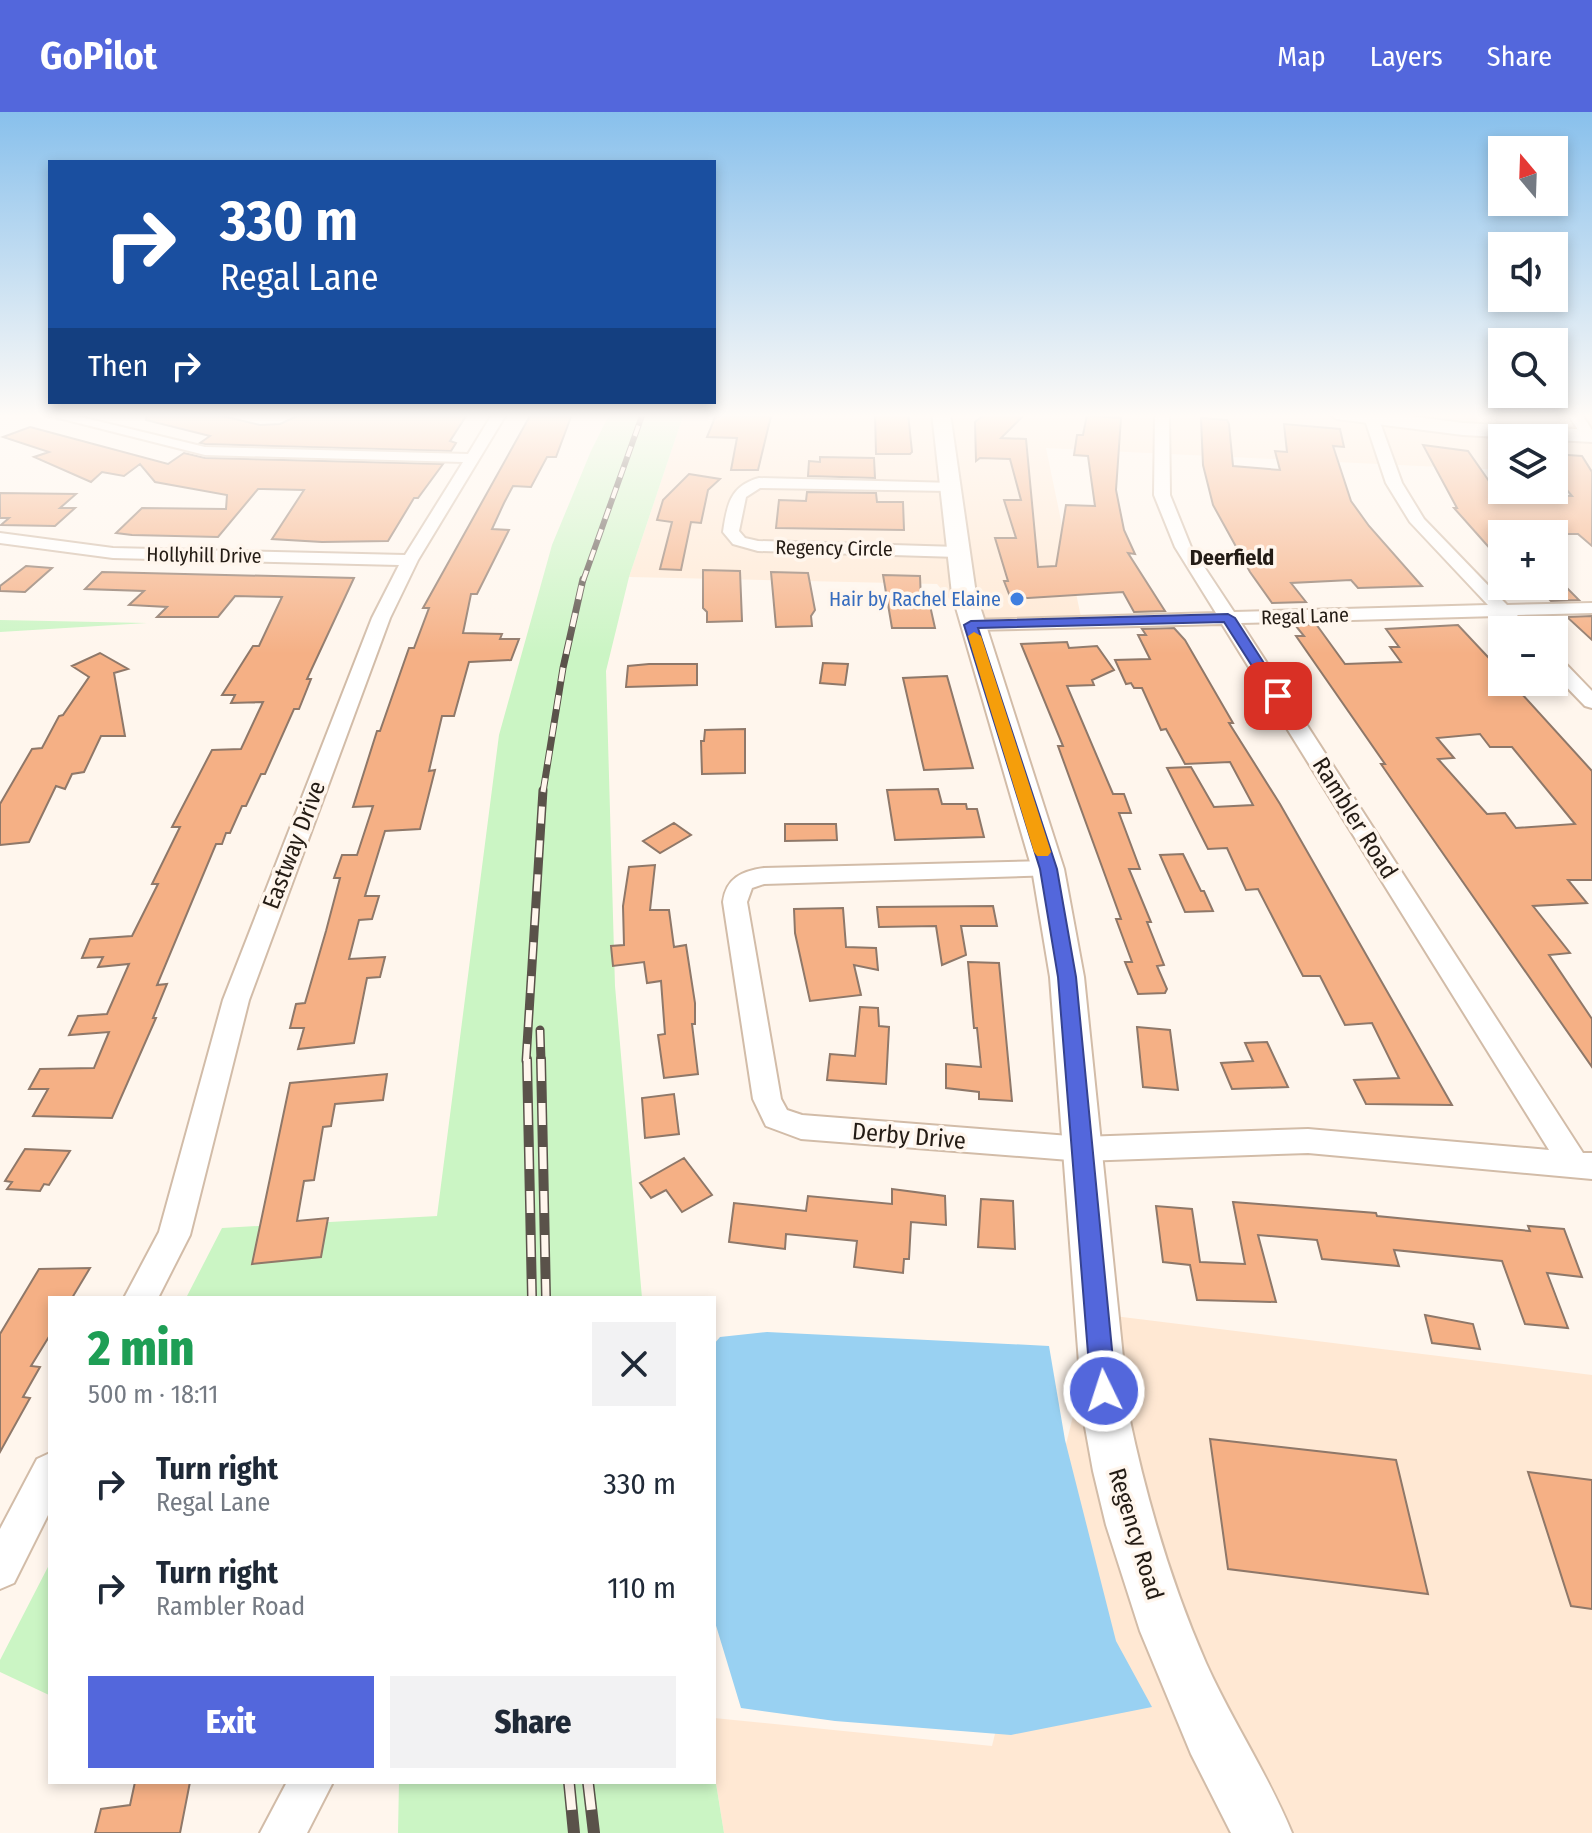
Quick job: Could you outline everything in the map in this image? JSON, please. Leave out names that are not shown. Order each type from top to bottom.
[{"type":"street","name":"Eastway Drive","points":[[142,1296],[174,1235],[213,1080],[255,947],[381,618],[410,560],[451,493]]},
{"type":"street","name":"Regency Circle","points":[[739,493],[731,532],[739,541],[758,546],[958,552]]},
{"type":"street","name":"Regency Road","points":[[951,493],[971,625],[1048,869],[1067,977],[1106,1416],[1115,1473],[1131,1534],[1176,1658],[1203,1719],[1263,1833]]},
{"type":"street","name":"Rambler Road","points":[[1162,493],[1183,547],[1584,1166]]},
{"type":"street","points":[[1400,493],[1434,540],[1508,616]]},
{"type":"street","name":"Hollyhill Drive","points":[[0,538],[100,553],[410,560]]},
{"type":"street","name":"Regal Lane","points":[[971,625],[1592,608]]},
{"type":"street","points":[[1568,677],[1592,702]]},
{"type":"street","name":"Derby Drive","points":[[1048,869],[764,876],[752,877],[739,885],[735,902],[767,1099],[776,1118],[801,1127],[1082,1149],[1308,1141],[1584,1166]]},
{"type":"street","points":[[0,1569],[48,1476]]},
{"type":"street","points":[[283,1833],[310,1784]]},
{"type":"shaded area","points":[[657,493],[1055,493],[1082,622],[971,625],[937,584],[629,577]]},
{"type":"shaded area","points":[[1098,1314],[1592,1375],[1592,1833],[724,1833],[716,1783],[716,1718],[992,1746]]},
{"type":"green space","points":[[573,493],[657,493],[629,577],[606,671],[615,986],[642,1296],[187,1296],[222,1228],[437,1216],[499,735],[552,545]]},
{"type":"green space","points":[[0,620],[147,623],[0,632]]},
{"type":"green space","points":[[48,1567],[48,1695],[0,1672],[0,1660]]},
{"type":"green space","points":[[716,1783],[724,1833],[398,1833],[399,1784]]},
{"type":"water","points":[[767,1332],[1049,1346],[1065,1440],[1116,1641],[1152,1707],[1011,1735],[835,1721],[741,1708],[716,1626],[716,1342],[720,1337]]},
{"type":"building","points":[[0,493],[76,494],[60,508],[75,508],[55,526],[1,525],[9,518],[0,518]]},
{"type":"building","points":[[218,493],[254,493],[218,537],[116,533],[142,508],[226,509],[227,495]]},
{"type":"building","points":[[302,493],[421,493],[414,498],[388,541],[272,539]]},
{"type":"building","points":[[487,493],[509,493],[492,529],[509,530],[477,594],[471,594],[463,633],[502,634],[500,639],[519,639],[511,660],[469,662],[454,716],[442,716],[429,771],[435,770],[420,829],[385,831],[365,896],[379,896],[372,919],[359,920],[349,959],[385,957],[380,977],[367,978],[354,1043],[298,1049],[304,1028],[290,1028],[296,1004],[305,1003],[340,878],[334,878],[342,855],[357,855],[373,806],[353,807],[377,731],[380,731],[409,648],[414,648],[429,608],[423,608]]},
{"type":"building","points":[[670,493],[707,493],[701,523],[691,522],[681,570],[660,569],[672,522],[657,520],[663,500]]},
{"type":"building","points":[[807,493],[876,493],[877,502],[903,502],[904,530],[776,528],[779,500],[806,501]]},
{"type":"building","points":[[1019,493],[1031,493],[1038,567],[1056,566],[1066,505],[1095,506],[1093,493],[1117,493],[1124,530],[1135,554],[1128,553],[1165,611],[1134,612],[1123,592],[1011,599],[995,538],[1016,538],[1004,500],[1021,500]]},
{"type":"building","points":[[1210,493],[1348,493],[1369,526],[1422,586],[1358,588],[1351,580],[1291,583],[1306,602],[1272,603],[1250,572],[1213,505]]},
{"type":"building","points":[[1449,493],[1488,493],[1488,504],[1568,504],[1568,496],[1572,496],[1570,493],[1592,493],[1592,546],[1578,534],[1568,534],[1568,520],[1488,520],[1488,546],[1454,508],[1457,508]]},
{"type":"building","points":[[26,566],[52,568],[25,592],[0,591],[0,586]]},
{"type":"building","points":[[703,570],[740,571],[742,621],[707,622],[707,612],[703,608]]},
{"type":"building","points":[[102,572],[354,578],[307,679],[311,679],[299,709],[294,709],[265,774],[261,774],[246,806],[242,806],[230,833],[226,833],[222,844],[216,844],[157,985],[167,984],[153,1018],[156,1018],[112,1118],[33,1116],[48,1089],[29,1089],[40,1069],[94,1068],[109,1032],[69,1035],[78,1016],[107,1014],[129,964],[98,967],[103,957],[82,958],[90,939],[132,936],[158,884],[152,884],[180,827],[172,827],[212,750],[241,749],[263,702],[231,703],[235,695],[222,695],[253,646],[259,646],[282,597],[235,596],[218,617],[157,617],[167,607],[129,605],[144,591],[85,589]]},
{"type":"building","points":[[771,572],[808,573],[815,610],[811,616],[812,626],[776,627]]},
{"type":"building","points":[[883,575],[920,576],[921,601],[929,601],[935,628],[892,628]]},
{"type":"building","points":[[1568,589],[1579,600],[1551,601],[1568,600]]},
{"type":"building","points":[[1592,616],[1592,640],[1568,618]]},
{"type":"building","points":[[1316,624],[1345,664],[1401,662],[1390,647],[1399,647],[1386,629],[1458,625],[1488,657],[1488,696],[1524,696],[1592,771],[1592,880],[1568,880],[1587,903],[1533,906],[1570,953],[1549,955],[1592,1019],[1592,1067],[1296,636],[1304,636],[1295,625]],"holes":[[[1480,734],[1490,747],[1512,747],[1575,824],[1516,828],[1505,813],[1487,814],[1438,759],[1454,758],[1437,738]]]},
{"type":"building","points":[[1174,628],[1185,640],[1233,723],[1229,723],[1280,804],[1452,1105],[1366,1104],[1354,1080],[1399,1078],[1372,1023],[1345,1025],[1320,976],[1303,976],[1258,889],[1246,890],[1227,848],[1208,849],[1167,768],[1191,767],[1214,807],[1253,805],[1230,762],[1185,764],[1166,729],[1161,730],[1142,688],[1126,684],[1115,660],[1150,659],[1138,635],[1146,635],[1142,629]]},
{"type":"building","points":[[1067,642],[1069,648],[1097,646],[1114,670],[1092,680],[1094,685],[1067,686],[1113,794],[1124,794],[1131,813],[1119,813],[1140,869],[1129,869],[1151,922],[1147,922],[1164,965],[1157,966],[1167,989],[1165,993],[1138,994],[1125,962],[1132,962],[1116,919],[1121,919],[1058,746],[1063,746],[1021,644]]},
{"type":"building","points":[[100,653],[128,669],[114,673],[125,736],[101,736],[84,772],[72,774],[65,789],[56,786],[29,842],[0,845],[0,804],[32,749],[42,748],[59,716],[63,715],[89,677],[72,666]]},
{"type":"building","points":[[823,663],[848,664],[845,685],[820,683]]},
{"type":"building","points":[[697,664],[697,685],[626,687],[628,666]]},
{"type":"building","points":[[947,676],[973,768],[924,770],[903,678]]},
{"type":"building","points":[[745,729],[745,773],[702,774],[701,741],[704,741],[705,730]]},
{"type":"building","points":[[938,789],[942,804],[966,804],[967,809],[977,809],[984,837],[895,840],[887,790]]},
{"type":"building","points":[[674,823],[691,835],[660,853],[643,841]]},
{"type":"building","points":[[785,824],[836,824],[837,840],[785,841]]},
{"type":"building","points":[[1183,854],[1213,911],[1185,912],[1160,855]]},
{"type":"building","points":[[655,865],[650,910],[669,910],[674,947],[686,945],[695,1003],[695,1024],[692,1024],[698,1074],[664,1078],[658,1035],[665,1034],[661,981],[647,983],[644,962],[613,966],[611,946],[624,945],[623,906],[629,867]]},
{"type":"building","points":[[993,906],[997,926],[961,926],[966,955],[942,965],[936,926],[879,927],[877,907]]},
{"type":"building","points":[[843,908],[846,947],[876,948],[878,970],[854,965],[861,995],[810,1001],[795,933],[794,909]]},
{"type":"building","points":[[968,962],[999,963],[1012,1101],[979,1099],[979,1092],[946,1088],[946,1064],[981,1067]]},
{"type":"building","points":[[860,1007],[878,1008],[879,1026],[889,1027],[886,1084],[827,1080],[830,1054],[855,1056]]},
{"type":"building","points":[[1137,1027],[1170,1030],[1178,1090],[1143,1087]]},
{"type":"building","points":[[1267,1042],[1288,1087],[1232,1089],[1221,1063],[1253,1061],[1245,1043]]},
{"type":"building","points":[[387,1074],[383,1100],[335,1104],[331,1126],[323,1127],[314,1180],[304,1181],[297,1221],[328,1218],[321,1257],[252,1264],[290,1083]]},
{"type":"building","points":[[674,1094],[679,1134],[645,1138],[642,1098]]},
{"type":"building","points":[[25,1149],[70,1151],[49,1185],[44,1184],[40,1191],[7,1189],[12,1182],[5,1181]]},
{"type":"building","points":[[684,1158],[712,1195],[682,1212],[666,1190],[651,1198],[640,1183]]},
{"type":"building","points":[[892,1189],[945,1196],[946,1225],[911,1222],[909,1259],[904,1259],[903,1273],[854,1267],[857,1241],[786,1234],[785,1249],[729,1242],[734,1203],[806,1211],[808,1196],[892,1204]]},
{"type":"building","points":[[981,1199],[1013,1201],[1015,1249],[978,1247]]},
{"type":"building","points":[[1233,1202],[1376,1213],[1377,1216],[1530,1231],[1528,1226],[1564,1229],[1582,1277],[1547,1273],[1568,1328],[1525,1324],[1502,1261],[1394,1250],[1399,1266],[1322,1259],[1317,1240],[1258,1235],[1276,1302],[1197,1300],[1190,1265],[1163,1262],[1156,1206],[1192,1209],[1200,1262],[1245,1264]]},
{"type":"building","points":[[90,1268],[73,1296],[48,1296],[48,1338],[31,1366],[40,1367],[23,1397],[30,1398],[0,1452],[0,1334],[39,1269]]},
{"type":"building","points":[[1425,1315],[1473,1324],[1480,1349],[1432,1343]]},
{"type":"building","points":[[1210,1439],[1396,1460],[1428,1594],[1228,1569]]},
{"type":"building","points":[[1528,1472],[1592,1480],[1592,1609],[1571,1606]]},
{"type":"building","points":[[135,1784],[190,1784],[180,1833],[95,1833],[101,1809],[130,1805]]},
{"type":"railway","points":[[583,581],[614,493]]},
{"type":"railway","points":[[543,792],[563,668],[583,579]]},
{"type":"railway","points":[[526,1061],[543,790]]},
{"type":"railway","points":[[540,1030],[541,1061]]},
{"type":"railway","points":[[527,1059],[532,1296]]},
{"type":"railway","points":[[541,1059],[546,1296]]},
{"type":"railway","points":[[569,1784],[574,1833]]},
{"type":"railway","points":[[588,1784],[594,1833]]},
{"type":"slow traffic","points":[[974,636],[1043,852]]},
{"type":"place","name":"Hair by Rachel Elaine","points":[[1017,599]]},
{"type":"district","name":"Deerfield","points":[[1232,557]]},
{"type":"route","points":[[1104,1391],[1067,977],[1048,869],[971,625],[1228,618],[1278,696]]}]
